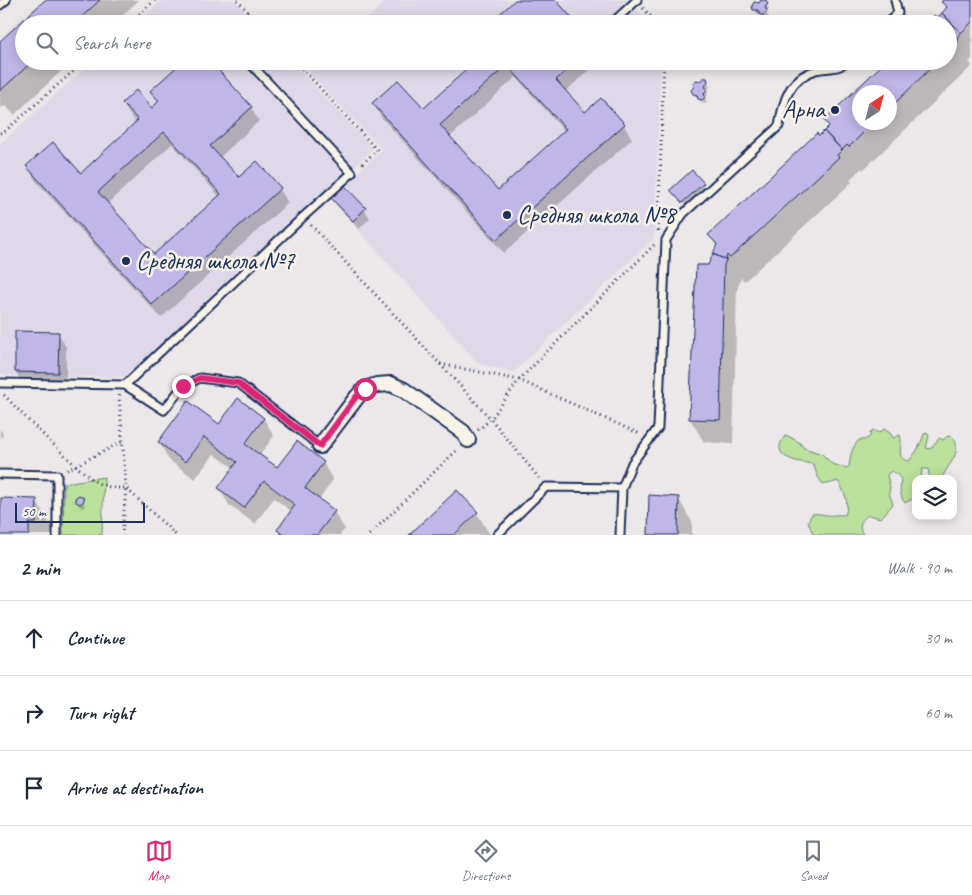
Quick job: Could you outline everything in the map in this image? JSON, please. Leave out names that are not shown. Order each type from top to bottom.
[{"type":"street","points":[[320,446],[356,397],[365,389],[378,384],[391,384],[404,390],[463,432],[468,440]]},
{"type":"lane","points":[[0,5],[6,0]]},
{"type":"lane","points":[[621,15],[637,0]]},
{"type":"lane","points":[[895,0],[898,13],[896,15]]},
{"type":"lane","points":[[122,385],[352,173],[256,70]]},
{"type":"lane","points":[[620,535],[622,488],[632,464],[658,428],[666,240],[683,214],[779,126],[782,105],[790,89],[801,76],[816,70]]},
{"type":"lane","points":[[0,383],[122,385],[164,410],[183,386],[200,378],[238,383],[320,446]]},
{"type":"lane","points":[[0,474],[58,475],[57,535]]},
{"type":"lane","points":[[497,535],[546,487],[622,488]]},
{"type":"path","points":[[138,15],[155,0]]},
{"type":"path","points":[[637,0],[650,15]]},
{"type":"path","points":[[239,1],[252,15]]},
{"type":"path","points":[[0,134],[75,70]]},
{"type":"path","points":[[303,70],[377,150],[352,173]]},
{"type":"path","points":[[658,233],[664,70]]},
{"type":"path","points":[[303,217],[491,419],[546,487]]},
{"type":"path","points":[[369,535],[491,419],[519,380],[658,242]]},
{"type":"path","points":[[440,364],[519,380],[650,438]]},
{"type":"path","points":[[122,385],[122,442],[126,488],[122,535]]},
{"type":"path","points":[[0,391],[76,466],[97,483],[113,488],[126,488],[176,535]]},
{"type":"path","points":[[58,475],[122,442]]},
{"type":"shaded area","points":[[162,0],[234,0],[248,15],[145,15]]},
{"type":"shaded area","points":[[387,0],[629,0],[643,15],[371,15]]},
{"type":"shaded area","name":"Средняя школа №7","points":[[83,70],[299,70],[373,149],[126,377],[5,375],[0,373],[0,144]]},
{"type":"shaded area","name":"Средняя школа №8","points":[[312,70],[661,70],[654,238],[514,372],[479,364],[351,222],[365,208],[344,185],[382,150],[309,73]]},
{"type":"green space","points":[[884,429],[893,438],[900,435],[901,455],[904,460],[909,461],[916,452],[924,434],[927,433],[929,436],[926,448],[930,449],[940,438],[943,440],[948,436],[955,440],[956,454],[944,475],[929,475],[928,469],[922,469],[921,475],[912,475],[912,499],[905,503],[900,488],[901,479],[891,471],[887,475],[890,487],[889,493],[893,504],[881,518],[868,515],[863,519],[860,526],[863,535],[815,535],[808,521],[812,514],[845,515],[846,497],[838,481],[828,484],[822,483],[813,464],[793,460],[782,454],[780,449],[781,443],[785,436],[799,442],[804,448],[822,454],[832,464],[847,468],[856,443],[859,440],[870,437],[870,433],[873,430],[879,433]]},
{"type":"green space","points":[[104,477],[102,535],[63,535],[64,483]]},
{"type":"building","points":[[45,0],[100,0],[84,15],[29,15]]},
{"type":"building","points":[[515,0],[556,0],[569,15],[499,15]]},
{"type":"building","points":[[761,0],[766,0],[768,4],[765,7],[767,11],[764,15],[760,15],[758,10],[753,10],[752,6],[754,2],[759,3]]},
{"type":"building","points":[[943,0],[972,0],[972,22],[961,33],[957,29],[957,15],[944,15],[942,13],[947,7],[941,2]]},
{"type":"building","points":[[15,27],[15,70],[23,70],[0,91],[0,41]]},
{"type":"building","points":[[957,29],[961,33],[957,37]]},
{"type":"building","points":[[173,70],[218,70],[252,107],[210,146],[239,177],[257,161],[281,188],[152,305],[26,166],[53,142],[81,173],[138,120],[122,103],[136,90],[152,108],[159,101],[150,91]],"holes":[[[164,132],[221,194],[154,254],[98,192]]]},
{"type":"building","points":[[466,70],[501,70],[440,125],[498,190],[566,129],[512,70],[567,70],[556,80],[585,112],[601,98],[625,124],[496,240],[372,103],[398,80],[424,108]]},
{"type":"building","points":[[877,70],[929,70],[897,101],[897,85],[861,85]]},
{"type":"building","points":[[703,78],[707,78],[708,82],[705,86],[707,90],[704,93],[705,97],[702,100],[698,99],[697,95],[693,94],[691,90],[696,80],[700,81]]},
{"type":"building","points":[[852,93],[852,130],[866,130],[849,147],[847,145],[842,150],[824,131],[829,126],[824,120]]},
{"type":"building","points":[[824,131],[842,150],[837,155],[839,157],[730,258],[727,255],[726,260],[713,254],[717,244],[708,235],[817,133],[819,136]]},
{"type":"building","points":[[692,170],[704,183],[682,203],[670,190]]},
{"type":"building","points":[[344,185],[366,208],[353,221],[331,198]]},
{"type":"building","points":[[713,254],[726,260],[724,265],[720,420],[689,419],[696,265],[708,265]]},
{"type":"building","points":[[15,331],[59,332],[58,373],[15,372]]},
{"type":"building","points":[[238,398],[264,418],[245,444],[277,467],[297,441],[324,462],[305,488],[335,511],[317,535],[283,535],[277,530],[295,505],[264,481],[244,508],[218,488],[237,462],[204,437],[185,462],[158,442],[188,401],[219,424]]},
{"type":"building","points":[[457,490],[478,512],[454,535],[409,535]]},
{"type":"building","points":[[79,495],[83,497],[84,501],[80,504],[76,502],[75,498]]},
{"type":"building","points":[[649,495],[679,497],[678,535],[648,535]]},
{"type":"building","points":[[1,498],[37,499],[36,523],[29,523],[29,535],[0,535]]},
{"type":"place","name":"Арна","points":[[835,110]]},
{"type":"place","name":"Средняя школа №8","points":[[507,215]]},
{"type":"place","name":"Средняя школа №7","points":[[126,261]]},
{"type":"route","points":[[183,386],[200,378],[238,383],[320,446],[356,397],[365,389]]}]
